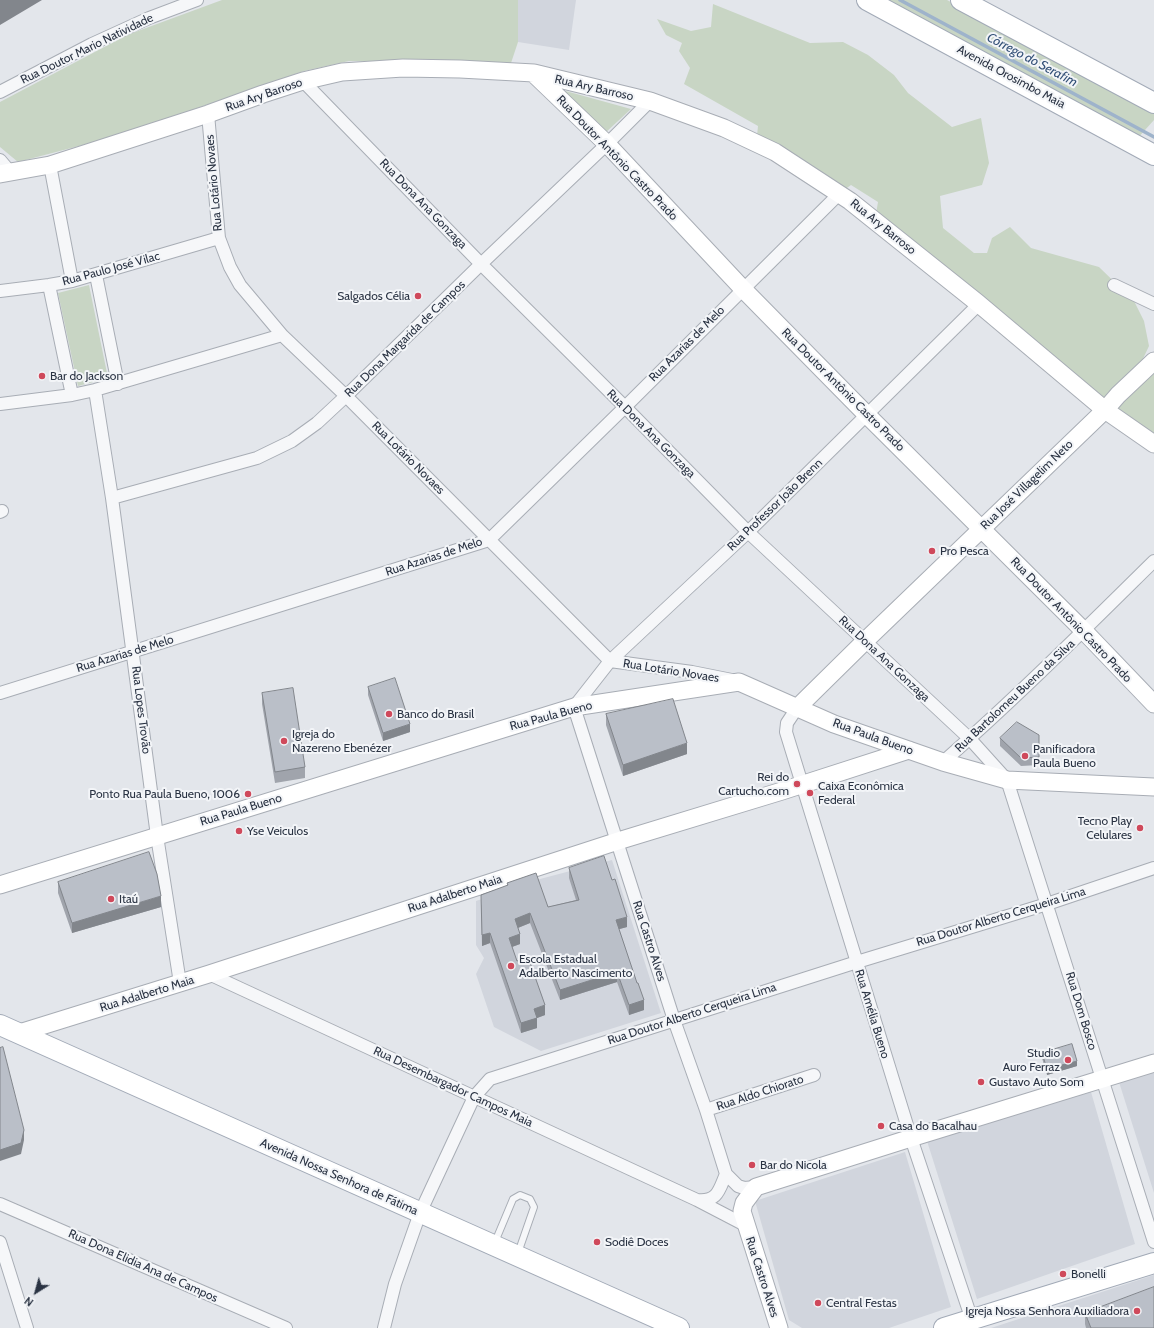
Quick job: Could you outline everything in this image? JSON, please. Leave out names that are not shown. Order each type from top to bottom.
[{"type":"main road","name":"Avenida Orosimbo Maia","points":[[867,0],[1152,150]]},
{"type":"main road","points":[[961,0],[1154,103]]},
{"type":"main road","name":"Rua Ary Barroso","points":[[4,169],[50,165],[208,114],[303,81],[342,72],[403,68],[460,69],[534,74],[650,101],[724,128],[775,152],[840,193],[979,304],[1105,410],[1154,444]]},
{"type":"main road","name":"Rua Doutor Antônio Castro Prado","points":[[534,74],[607,144],[742,289],[1084,631],[1154,704]]},
{"type":"main road","name":"Rua José Villagelim Neto","points":[[797,708],[1154,361]]},
{"type":"main road","name":"Rua Paula Bueno","points":[[0,885],[574,707],[739,682],[834,724],[943,762],[1007,780],[1154,787]]},
{"type":"main road","name":"Rua Adalberto Maia","points":[[9,1035],[209,974],[618,841],[910,750]]},
{"type":"main road","name":"Avenida Nossa Senhora de Fátima","points":[[0,1025],[9,1035],[420,1213],[679,1328]]},
{"type":"main road","points":[[756,1187],[1154,1063]]},
{"type":"main road","name":"Rua Castro Alves","points":[[756,1187],[744,1203],[742,1211],[779,1328]]},
{"type":"main road","points":[[944,1328],[1154,1263]]},
{"type":"street","name":"Rua Doutor Mario Natividade","points":[[0,92],[92,44],[149,18],[197,0]]},
{"type":"street","name":"Rua Dona Ana Gonzaga","points":[[303,81],[481,264],[748,532],[864,642],[970,738],[1007,780]]},
{"type":"street","name":"Rua Dona Margarida de Campos","points":[[112,498],[257,458],[292,441],[317,423],[650,101]]},
{"type":"street","name":"Rua Lotário Novaes","points":[[208,114],[219,238],[230,267],[240,285],[282,335],[346,396],[610,661],[692,672],[739,682]]},
{"type":"street","points":[[50,165],[72,280]]},
{"type":"street","name":"Rua Azarias de Melo","points":[[0,694],[489,540],[840,193]]},
{"type":"street","name":"Rua Paulo José Vilac","points":[[0,291],[49,285],[96,275],[219,238]]},
{"type":"street","points":[[96,275],[118,384]]},
{"type":"street","points":[[49,285],[72,395]]},
{"type":"street","points":[[1114,286],[1154,304]]},
{"type":"street","name":"Rua Professor João Brenn","points":[[574,707],[610,661],[748,532],[979,304]]},
{"type":"street","points":[[0,404],[72,395],[94,390],[282,335]]},
{"type":"street","name":"Rua Lopes Trovão","points":[[94,390],[112,498],[157,836],[180,983]]},
{"type":"street","name":"Rua Bartolomeu Bueno da Silva","points":[[943,762],[1084,631],[1154,561]]},
{"type":"street","name":"Rua Castro Alves","points":[[574,707],[674,1020],[706,1110],[726,1174]]},
{"type":"street","name":"Rua Amélia Bueno","points":[[797,708],[787,723],[786,732],[801,785],[911,1138],[972,1320]]},
{"type":"street","name":"Rua Dom Bosco","points":[[1007,780],[1154,1242]]},
{"type":"street","name":"Rua Doutor Alberto Cerqueira Lima","points":[[384,1328],[394,1284],[420,1213],[474,1097],[490,1079],[856,962],[1047,904],[1154,868]]},
{"type":"street","name":"Rua Desembargador Campos Maia","points":[[209,974],[697,1200]]},
{"type":"street","name":"Rua Aldo Chiorato","points":[[706,1110],[814,1075]]},
{"type":"street","points":[[697,1200],[706,1201],[718,1194],[726,1174],[738,1186],[744,1188],[756,1187]]},
{"type":"street","name":"Rua Castro Alves","points":[[697,1200],[746,1226]]},
{"type":"street","name":"Rua Dona Elidia Ana de Campos","points":[[0,1204],[286,1328]]},
{"type":"street","points":[[0,1242],[27,1328]]},
{"type":"lane","points":[[494,1246],[512,1199],[520,1196],[530,1199],[534,1207],[517,1256]]},
{"type":"shaded area","points":[[518,0],[576,0],[569,50],[518,42]]},
{"type":"shaded area","points":[[612,860],[661,1013],[541,1051],[494,1027],[476,974],[484,958],[476,945],[476,901],[540,879]]},
{"type":"shaded area","points":[[1154,1072],[1154,1193],[1119,1082]]},
{"type":"shaded area","points":[[1091,1092],[1135,1244],[977,1299],[927,1141]]},
{"type":"shaded area","points":[[905,1152],[951,1307],[889,1328],[802,1328],[789,1320],[755,1201]]},
{"type":"shaded area","points":[[1154,1275],[1154,1328],[991,1328]]},
{"type":"green space","points":[[222,0],[518,0],[518,42],[511,63],[349,61],[304,71],[117,136],[18,162],[0,147],[0,102],[127,35]]},
{"type":"green space","points":[[884,0],[947,0],[1154,110],[1154,120],[1136,140]]},
{"type":"green space","points":[[713,4],[810,43],[843,42],[868,55],[894,75],[908,93],[952,127],[981,118],[989,163],[982,185],[940,196],[943,228],[974,253],[987,253],[992,238],[1010,227],[1031,248],[1099,267],[1134,301],[1144,321],[1149,346],[1140,365],[1102,403],[876,214],[878,202],[851,185],[840,193],[757,136],[758,126],[684,84],[690,68],[679,51],[682,43],[666,35],[657,19],[691,31],[711,27]]},
{"type":"green space","points":[[562,90],[631,109],[604,134]]},
{"type":"green space","points":[[89,285],[108,378],[78,386],[58,293]]},
{"type":"green space","points":[[1154,365],[1154,443],[1105,414]]},
{"type":"building","name":"Banco do Brasil","points":[[395,678],[410,724],[383,733],[368,687]]},
{"type":"building","name":"Igreja do Nazereno Ebenézer","points":[[293,688],[305,767],[275,772],[262,693]]},
{"type":"building","points":[[673,699],[687,743],[623,765],[606,714]]},
{"type":"building","name":"Panificadora Paula Bueno","points":[[1017,722],[1039,735],[1039,757],[1021,758],[1000,738]]},
{"type":"building","name":"Itaú","points":[[149,852],[157,874],[161,896],[72,923],[58,882]]},
{"type":"building","points":[[604,856],[612,880],[615,879],[627,917],[616,920],[644,1000],[629,1005],[617,972],[560,990],[530,913],[515,919],[520,934],[509,938],[517,961],[528,957],[545,1005],[534,1009],[537,1018],[521,1023],[490,933],[482,935],[481,895],[508,885],[507,883],[536,873],[548,907],[579,900],[569,868]]},
{"type":"building","points":[[1072,1044],[1077,1061],[1047,1069],[1042,1053]]},
{"type":"building","points":[[3,1047],[24,1130],[21,1143],[0,1150],[0,1048]]},
{"type":"building","name":"Igreja Nossa Senhora Auxiliadora","points":[[1154,1287],[1154,1328],[1091,1328],[1085,1313]]},
{"type":"waterway","name":"Córrego do Serafim","points":[[900,0],[1154,137]]},
{"type":"place","name":"Salgados Célia","points":[[418,296]]},
{"type":"place","name":"Bar do Jackson","points":[[42,376]]},
{"type":"place","name":"Pro Pesca","points":[[932,551]]},
{"type":"place","name":"Banco do Brasil","points":[[389,714]]},
{"type":"place","name":"Igreja do Nazereno Ebenézer","points":[[284,741]]},
{"type":"place","name":"Panificadora Paula Bueno","points":[[1025,756]]},
{"type":"place","name":"Rei do Cartucho.com","points":[[797,784]]},
{"type":"place","name":"Caixa Econômica Federal","points":[[810,793]]},
{"type":"place","name":"Ponto Rua Paula Bueno, 1006","points":[[248,794]]},
{"type":"place","name":"Tecno Play Celulares","points":[[1140,828]]},
{"type":"place","name":"Yse Veiculos","points":[[239,831]]},
{"type":"place","name":"Itaú","points":[[111,899]]},
{"type":"place","name":"Escola Estadual Adalberto Nascimento","points":[[511,966]]},
{"type":"place","name":"Studio Auro Ferraz","points":[[1068,1060]]},
{"type":"place","name":"Gustavo Auto Som","points":[[981,1082]]},
{"type":"place","name":"Casa do Bacalhau","points":[[881,1126]]},
{"type":"place","name":"Bar do Nicola","points":[[752,1165]]},
{"type":"place","name":"Sodiê Doces","points":[[597,1242]]},
{"type":"place","name":"Bonelli","points":[[1063,1274]]},
{"type":"place","name":"Central Festas","points":[[818,1303]]},
{"type":"place","name":"Igreja Nossa Senhora Auxiliadora","points":[[1137,1311]]}]
